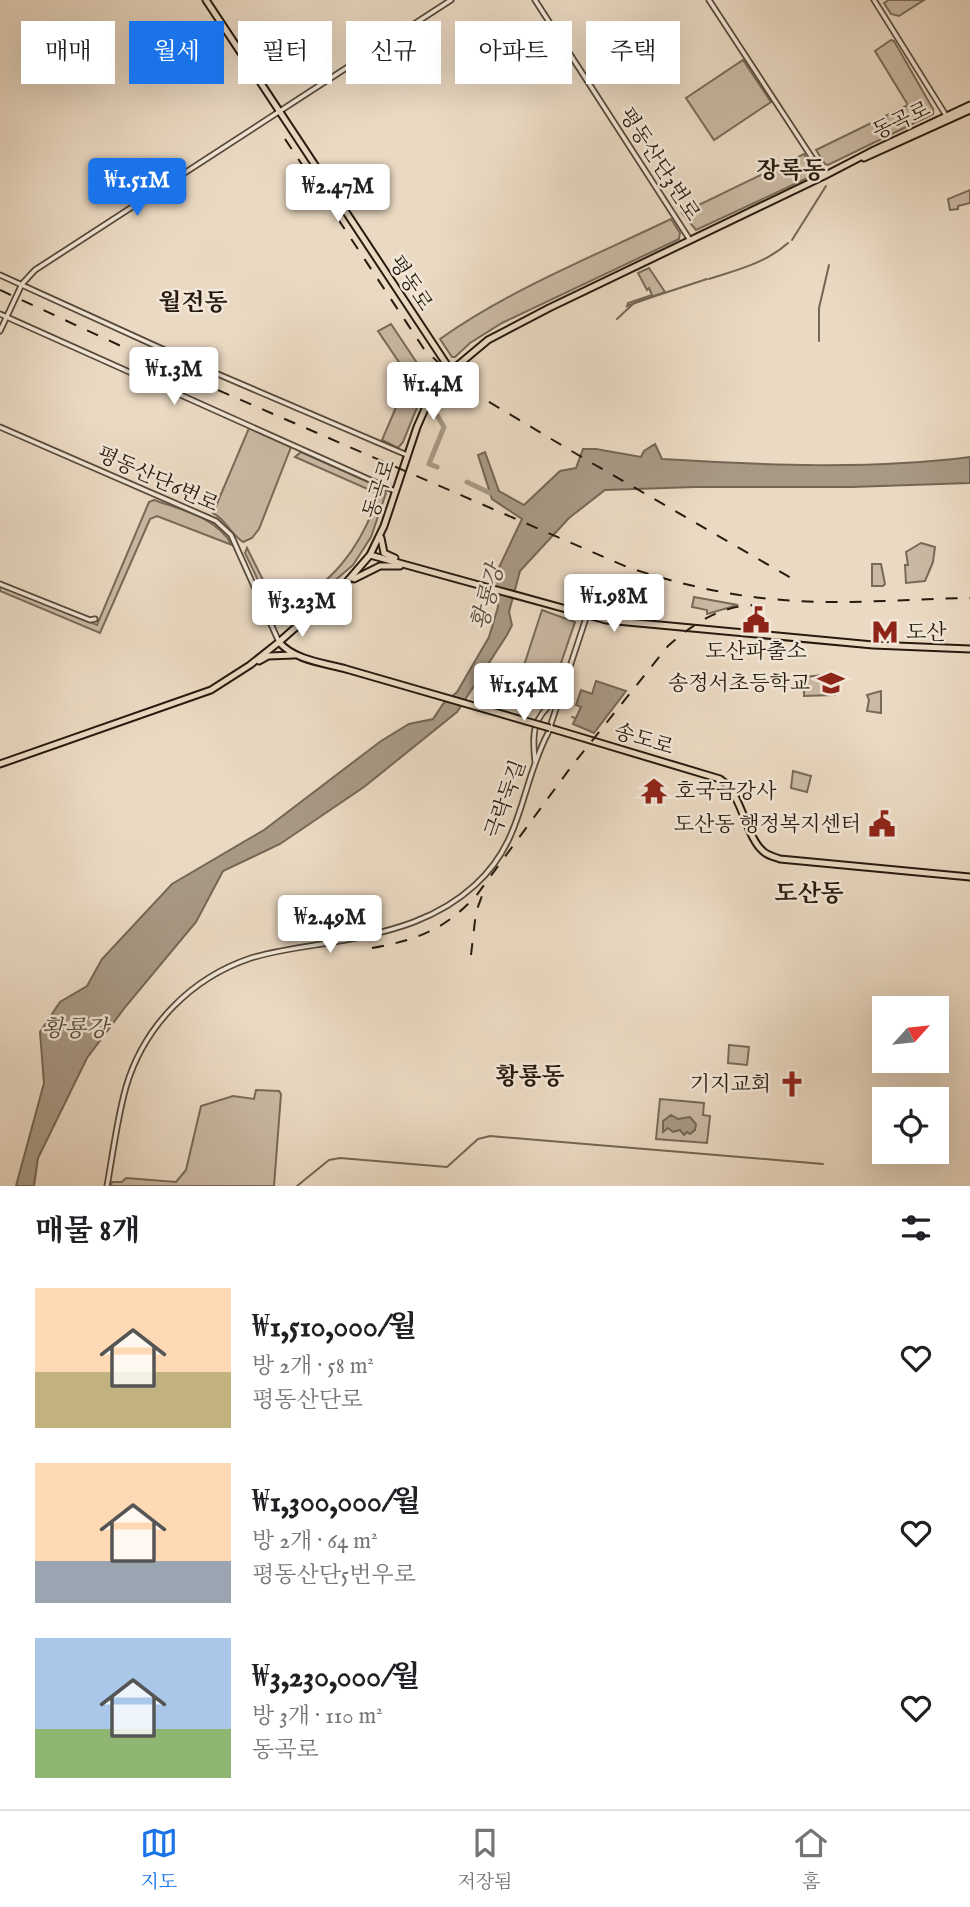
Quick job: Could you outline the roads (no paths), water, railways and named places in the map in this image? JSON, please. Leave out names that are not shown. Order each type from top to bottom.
[{"type":"main road","name":"평동로","points":[[206,0],[451,371]]},
{"type":"main road","name":"동곡로","points":[[0,764],[204,693],[250,665],[279,642],[345,584],[370,555],[381,535],[407,455],[428,402],[451,371],[474,350],[501,332],[845,166],[874,149],[970,107]]},
{"type":"main road","points":[[381,535],[384,553],[406,565]]},
{"type":"main road","points":[[370,555],[586,615],[643,625],[873,645],[970,649]]},
{"type":"main road","points":[[370,555],[376,567]]},
{"type":"main road","points":[[345,584],[376,567],[406,565]]},
{"type":"main road","name":"송도로","points":[[279,642],[287,651],[297,655],[720,779],[729,787],[760,848],[780,859],[970,877]]},
{"type":"main road","points":[[250,665],[268,656],[297,655]]},
{"type":"street","points":[[0,331],[22,284],[35,270],[451,0]]},
{"type":"street","name":"평동산단3번로","points":[[535,0],[690,240]]},
{"type":"street","points":[[709,0],[824,176]]},
{"type":"street","points":[[874,0],[948,118]]},
{"type":"street","points":[[0,275],[213,372],[407,455]]},
{"type":"street","points":[[0,314],[395,491]]},
{"type":"street","name":"평동산단6번로","points":[[0,427],[216,521],[224,527],[234,541],[279,642]]},
{"type":"street","points":[[0,584],[95,620]]},
{"type":"street","name":"극락둑길","points":[[107,1186],[126,1086],[138,1054],[158,1024],[193,988],[231,965],[254,957],[390,931],[433,915],[475,885],[491,867],[507,845],[518,821],[586,615]]},
{"type":"street","points":[[535,764],[533,738],[538,721],[543,712],[558,699]]},
{"type":"water","name":"황룡강","points":[[655,444],[662,459],[738,463],[894,464],[970,457],[970,483],[605,490],[569,518],[520,571],[509,612],[512,625],[457,712],[364,787],[280,844],[223,871],[196,922],[87,1058],[38,1158],[34,1186],[16,1186],[44,1083],[40,1032],[60,1002],[87,986],[102,959],[172,884],[264,830],[381,741],[409,724],[433,719],[443,704],[457,692],[489,637],[498,607],[493,580],[522,519],[492,499],[478,455],[485,452],[499,491],[524,505],[560,471],[576,468],[583,449],[641,457],[644,451]]},
{"type":"water","points":[[596,681],[626,691],[594,733],[573,724],[581,707],[576,705],[581,690],[592,694]]},
{"type":"water","points":[[671,1115],[678,1119],[690,1117],[696,1124],[695,1130],[684,1135],[680,1130],[673,1132],[668,1128],[663,1132],[663,1121]]},
{"type":"waterway","points":[[792,240],[826,186]]},
{"type":"waterway","points":[[709,279],[761,261],[788,243]]},
{"type":"waterway","points":[[819,341],[819,308],[829,265]]},
{"type":"waterway","points":[[617,319],[634,303],[707,279]]},
{"type":"waterway","points":[[435,412],[444,427],[429,464],[437,467]]},
{"type":"waterway","points":[[467,482],[490,493]]},
{"type":"waterway","points":[[474,687],[544,707]]},
{"type":"waterway","points":[[297,1186],[329,1160],[340,1158],[447,1167],[478,1139],[490,1136],[823,1164]]},
{"type":"railway","points":[[285,139],[424,349],[460,383],[590,462],[798,582]]},
{"type":"railway","points":[[0,290],[190,378],[627,567],[685,584],[783,600],[853,602],[970,598]]},
{"type":"railway","points":[[372,948],[429,932],[464,908],[476,896],[571,767],[668,646],[710,616],[747,605],[760,605]]},
{"type":"railway","points":[[471,955],[476,912],[483,893]]},
{"type":"place","name":"도산파출소","points":[[756,620]]},
{"type":"place","name":"도산","points":[[885,632]]},
{"type":"place","name":"송정서초등학교","points":[[831,683]]},
{"type":"place","name":"호국금강사","points":[[654,791]]},
{"type":"place","name":"도산동 행정복지센터","points":[[882,824]]},
{"type":"place","name":"기지교회","points":[[792,1084]]},
{"type":"district","name":"장록동","points":[[791,170]]},
{"type":"district","name":"월전동","points":[[193,302]]},
{"type":"district","name":"도산동","points":[[809,893]]},
{"type":"district","name":"황룡동","points":[[530,1076]]}]
